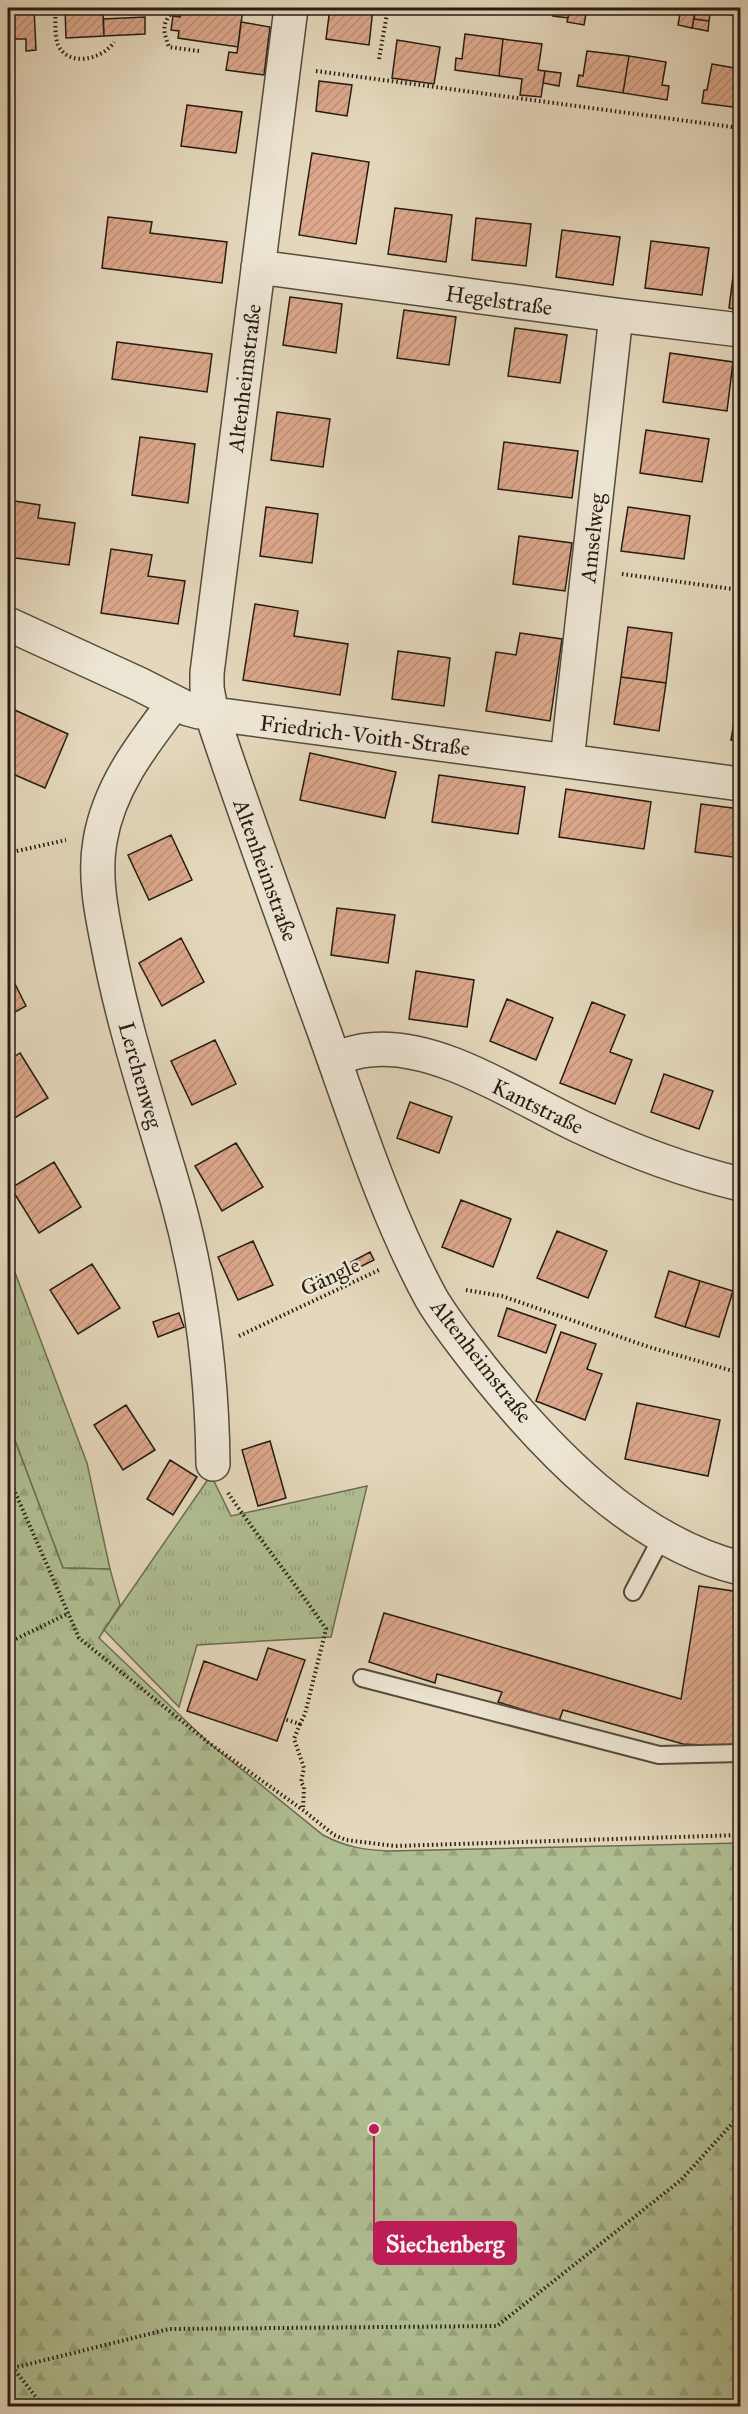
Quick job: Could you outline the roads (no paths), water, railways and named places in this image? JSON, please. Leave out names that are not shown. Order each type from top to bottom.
[{"type":"street","name":"Altenheimstraße","points":[[291,8],[207,672],[207,688],[212,715],[334,1059],[397,1228],[433,1300],[457,1336],[505,1398],[608,1498],[662,1537],[682,1547],[741,1568]]},
{"type":"street","name":"Hegelstraße","points":[[258,267],[741,330]]},
{"type":"street","name":"Amselweg","points":[[567,761],[616,315]]},
{"type":"street","name":"Friedrich-Voith-Straße","points":[[8,624],[188,709],[212,715],[741,784]]},
{"type":"street","name":"Lerchenweg","points":[[174,702],[135,755],[118,784],[105,816],[99,844],[99,882],[100,901],[114,979],[193,1265],[211,1383],[213,1464]]},
{"type":"street","name":"Kantstraße","points":[[334,1059],[371,1050],[414,1053],[434,1058],[456,1065],[582,1128],[656,1158],[741,1184]]},
{"type":"lane","points":[[633,1592],[662,1537]]},
{"type":"lane","points":[[362,1678],[659,1755],[741,1753]]},
{"type":"place","name":"Siechenberg","points":[[374,2129]]}]
